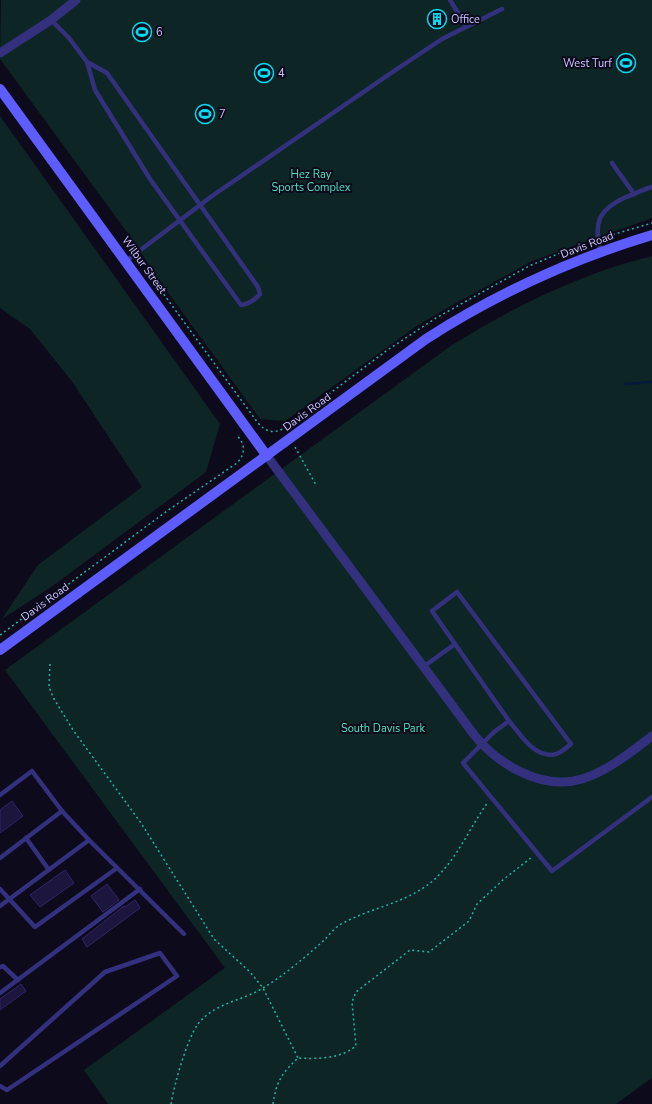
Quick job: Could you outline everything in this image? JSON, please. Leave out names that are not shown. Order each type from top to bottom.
[{"type":"street","points":[[0,54],[51,20],[76,0]]},
{"type":"street","name":"Wilbur Street","points":[[0,90],[267,456]]},
{"type":"street","name":"Davis Road","points":[[0,650],[426,339],[458,318],[542,276],[601,252],[652,235]]},
{"type":"street","points":[[267,456],[423,667],[482,744],[506,764],[526,774],[554,782],[582,779],[612,765],[652,736]]},
{"type":"lane","points":[[450,0],[466,26]]},
{"type":"lane","points":[[126,261],[201,205],[394,71],[466,26],[502,9]]},
{"type":"lane","points":[[51,20],[70,38],[86,62],[95,90],[150,179],[179,221],[241,305],[247,304],[256,299],[260,294],[258,287],[201,205],[107,74],[86,62]]},
{"type":"lane","points":[[612,163],[634,194]]},
{"type":"lane","points":[[601,252],[597,235],[601,214],[610,204],[652,187]]},
{"type":"lane","points":[[456,592],[571,744],[561,752],[552,755],[530,747],[509,721],[455,644],[432,611],[456,592]]},
{"type":"lane","points":[[423,667],[455,644]]},
{"type":"lane","points":[[509,721],[482,744],[463,763],[552,872],[652,797]]},
{"type":"lane","points":[[0,795],[32,771],[62,811],[89,840],[184,934]]},
{"type":"lane","points":[[0,858],[62,811]]},
{"type":"lane","points":[[26,838],[49,870]]},
{"type":"lane","points":[[0,906],[89,840]]},
{"type":"lane","points":[[0,889],[35,927],[117,868]]},
{"type":"lane","points":[[0,993],[140,889]]},
{"type":"lane","points":[[0,1066],[105,972],[160,953],[177,976],[7,1090],[0,1086]]},
{"type":"lane","points":[[0,967],[3,966],[18,980]]},
{"type":"path","points":[[608,236],[652,223]]},
{"type":"path","points":[[146,270],[258,423],[267,431],[274,431],[282,430],[386,351],[436,318],[529,266],[565,251],[587,245]]},
{"type":"path","points":[[0,635],[190,494],[237,463],[242,456],[244,448],[237,436]]},
{"type":"path","points":[[296,447],[316,485]]},
{"type":"path","points":[[50,664],[49,687],[54,699],[73,730],[141,823],[214,939],[250,972],[264,988],[298,1058]]},
{"type":"path","points":[[170,1104],[175,1083],[197,1025],[212,1010],[264,988],[322,942],[336,926],[410,896],[437,877],[461,848],[478,815],[491,797]]},
{"type":"path","points":[[273,1104],[275,1087],[286,1069],[298,1058],[329,1057],[348,1053],[356,1046],[352,1002],[356,992],[410,950],[429,952],[464,926],[469,921],[477,904],[504,879],[537,854]]},
{"type":"green space","name":"Hez Ray Sports Complex","points":[[1,0],[652,0],[652,218],[532,261],[418,325],[285,421],[260,419],[159,280],[132,239],[0,59]]},
{"type":"green space","points":[[0,116],[220,424],[206,472],[54,585],[2,619],[38,565],[142,487],[71,380],[30,329],[0,308]]},
{"type":"green space","name":"South Davis Park","points":[[652,256],[652,1078],[616,1104],[108,1104],[84,1070],[225,968],[5,670],[452,345],[499,317],[549,293],[600,272]]},
{"type":"building","points":[[12,801],[23,816],[0,833],[0,810]]},
{"type":"building","points":[[65,870],[74,883],[40,907],[30,895]]},
{"type":"building","points":[[107,884],[119,900],[103,912],[91,896]]},
{"type":"building","points":[[135,900],[140,908],[87,947],[82,939],[124,906],[125,907]]},
{"type":"building","points":[[21,984],[26,991],[0,1010],[0,999]]},
{"type":"waterway","points":[[625,384],[652,382]]},
{"type":"place","name":"Office","points":[[437,19]]},
{"type":"place","name":"6","points":[[142,32]]},
{"type":"place","name":"West Turf","points":[[626,63]]},
{"type":"place","name":"4","points":[[264,73]]},
{"type":"place","name":"7","points":[[205,114]]}]
